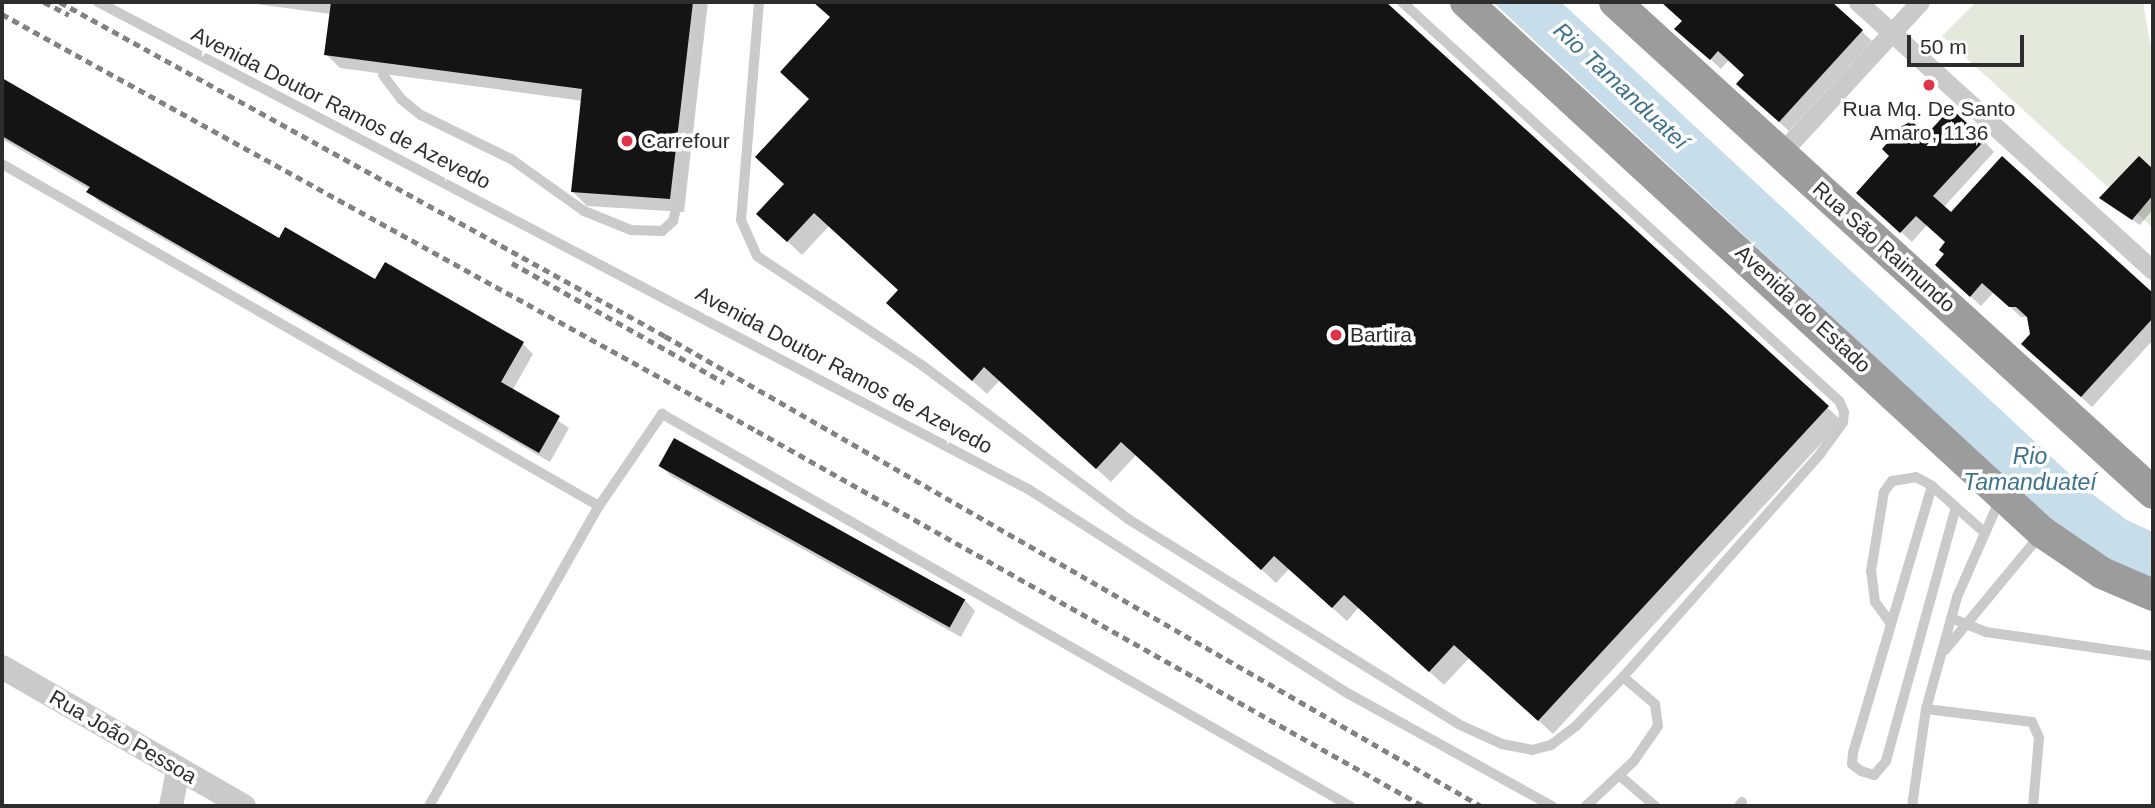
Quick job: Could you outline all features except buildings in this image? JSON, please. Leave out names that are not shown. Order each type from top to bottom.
[{"type":"highway","name":"Avenida do Estado","points":[[1466,2],[2042,532],[2102,573],[2153,595]]},
{"type":"highway","name":"Rua São Raimundo","points":[[1615,2],[2153,493]]},
{"type":"street","points":[[1858,2],[2153,270]]},
{"type":"street","points":[[1781,153],[1920,2]]},
{"type":"street","name":"Rua João Pessoa","points":[[2,667],[244,806]]},
{"type":"street","points":[[171,806],[178,769]]},
{"type":"lane","name":"Avenida Doutor Ramos de Azevedo","points":[[98,2],[1028,489],[1349,694],[1552,806]]},
{"type":"lane","points":[[383,75],[401,99],[421,115],[511,159],[584,211],[631,230],[662,231],[673,221],[680,192],[702,2]]},
{"type":"lane","points":[[759,2],[741,220],[757,256],[923,366],[1128,519],[1458,724],[1502,744],[1532,750],[1551,746],[1623,677],[1819,454],[1843,422],[1844,412],[1839,401],[1402,2]]},
{"type":"lane","points":[[2,164],[599,506]]},
{"type":"lane","points":[[429,806],[599,506],[654,422],[666,414],[1350,806]]},
{"type":"lane","points":[[1889,621],[1875,602],[1871,571],[1884,492],[1892,481],[1904,477],[1933,486],[1984,532]]},
{"type":"lane","points":[[1933,486],[1889,621],[1853,753],[1852,764],[1874,775],[1886,761],[1956,507]]},
{"type":"lane","points":[[1912,806],[1926,709],[1945,651],[1951,618],[1984,532],[2002,495]]},
{"type":"lane","points":[[1945,651],[1968,627],[2042,532]]},
{"type":"lane","points":[[1951,618],[1968,627],[2031,640],[2153,656]]},
{"type":"lane","points":[[1586,806],[1619,775],[1654,735],[1659,716],[1655,704],[1623,677]]},
{"type":"lane","points":[[1926,709],[2032,722],[2039,738],[2034,806]]},
{"type":"lane","points":[[1619,775],[1654,806]]},
{"type":"green space","points":[[1976,2],[2143,2],[2153,59],[2153,228],[1942,36]]},
{"type":"water","name":"Rio Tamanduateí","points":[[1493,2],[1561,2],[2087,490],[2127,520],[2153,532],[2153,584],[2103,560],[2057,526]]},
{"type":"railway","points":[[44,2],[69,15]]},
{"type":"railway","points":[[60,2],[665,336],[1481,806]]},
{"type":"railway","points":[[2,14],[757,431],[1423,806]]},
{"type":"railway","points":[[512,263],[725,383]]},
{"type":"place","name":"Rua Mq. De Santo Amaro, 1136","points":[[1929,85]]},
{"type":"place","name":"Carrefour","points":[[627,141]]},
{"type":"place","name":"Bartira","points":[[1336,335]]}]
